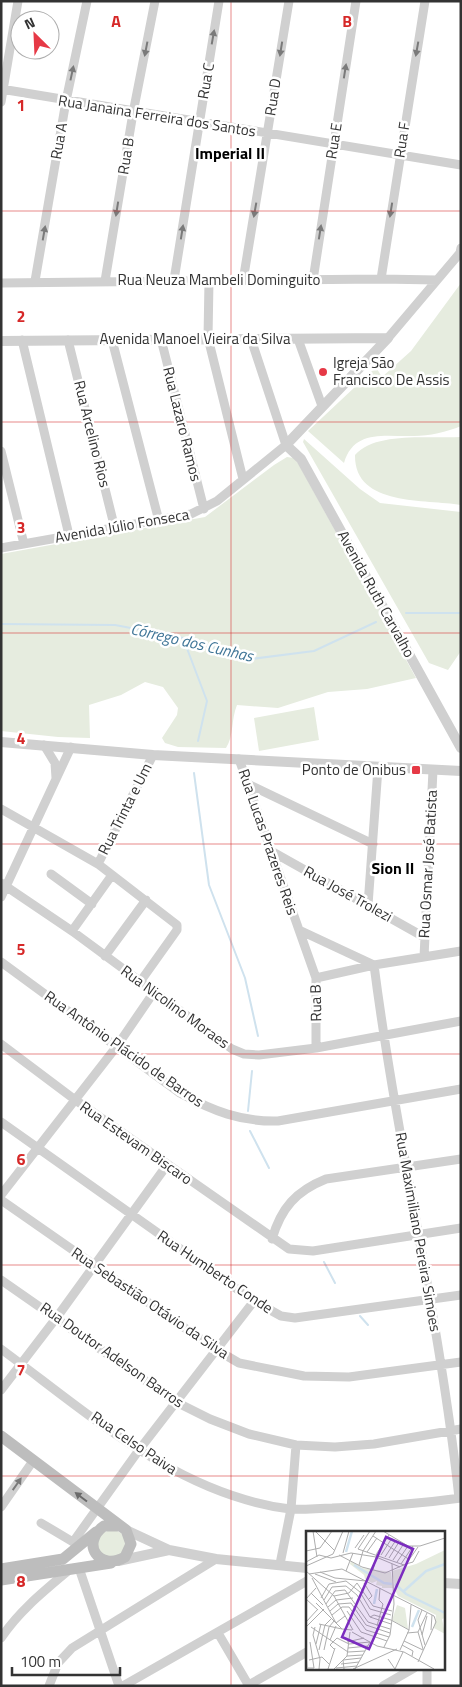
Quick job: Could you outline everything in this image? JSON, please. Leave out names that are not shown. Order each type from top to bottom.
[{"type":"main road","points":[[1,1436],[123,1528],[131,1544],[125,1557],[115,1562],[1,1580]]},
{"type":"main road","points":[[1,1569],[55,1561],[70,1555],[76,1544],[104,1526],[123,1528]]},
{"type":"main road","points":[[98,1530],[93,1546],[96,1554],[103,1560],[115,1562]]},
{"type":"street","points":[[1,102],[18,1]]},
{"type":"street","name":"Rua A","points":[[35,281],[66,101],[87,1]]},
{"type":"street","name":"Rua B","points":[[105,281],[133,113],[155,1]]},
{"type":"street","name":"Rua C","points":[[174,280],[219,1]]},
{"type":"street","name":"Rua D","points":[[243,281],[289,1]]},
{"type":"street","name":"Rua E","points":[[313,280],[356,1]]},
{"type":"street","name":"Rua F","points":[[380,279],[425,1]]},
{"type":"street","name":"Rua Janaina Ferreira dos Santos","points":[[2,90],[133,113],[461,165]]},
{"type":"street","name":"Avenida Júlio Fonseca","points":[[1,548],[68,535],[160,521],[204,509],[286,445],[388,338],[461,251]]},
{"type":"street","name":"Rua Neuza Mambeli Dominguito","points":[[1,283],[174,280],[437,280]]},
{"type":"street","points":[[209,281],[208,338],[243,479]]},
{"type":"street","name":"Avenida Manoel Vieira da Silva","points":[[1,341],[388,338]]},
{"type":"street","points":[[251,339],[286,445]]},
{"type":"street","points":[[298,339],[322,406]]},
{"type":"street","points":[[22,340],[68,535]]},
{"type":"street","name":"Rua Arcelino Rios","points":[[68,340],[115,529]]},
{"type":"street","points":[[112,340],[160,521]]},
{"type":"street","name":"Rua Lazaro Ramos","points":[[161,340],[204,509]]},
{"type":"street","name":"Avenida Ruth Carvalho","points":[[286,445],[301,459],[461,748]]},
{"type":"street","points":[[1,450],[24,544]]},
{"type":"street","points":[[2,743],[153,755],[461,772]]},
{"type":"street","points":[[44,745],[55,763],[57,781]]},
{"type":"street","points":[[1,897],[4,885],[35,827],[71,747]]},
{"type":"street","name":"Rua Trinta e Um","points":[[98,864],[153,755]]},
{"type":"street","name":"Rua Lucas Prazeres Reis","points":[[239,759],[250,785],[299,930],[374,965]]},
{"type":"street","points":[[368,905],[378,768]]},
{"type":"street","name":"Rua Osmar José Batista","points":[[424,957],[433,770]]},
{"type":"street","points":[[250,785],[373,844]]},
{"type":"street","points":[[1,809],[98,864],[177,925],[177,930],[140,982]]},
{"type":"street","name":"Rua José Trolezi","points":[[271,851],[424,937]]},
{"type":"street","points":[[50,874],[92,904]]},
{"type":"street","points":[[72,931],[112,875]]},
{"type":"street","name":"Rua Nicolino Moraes","points":[[4,885],[72,931],[232,1049],[244,1054],[260,1055],[316,1048],[461,1021]]},
{"type":"street","points":[[105,956],[146,900]]},
{"type":"street","name":"Rua B","points":[[299,930],[316,978],[316,1048]]},
{"type":"street","points":[[316,978],[374,965],[461,951]]},
{"type":"street","name":"Rua Antônio Plácido de Barros","points":[[1,962],[180,1093],[208,1108],[230,1116],[255,1121],[278,1121],[461,1089]]},
{"type":"street","name":"Rua Maximiliano Pereira Simoes","points":[[374,965],[383,1035],[429,1300],[456,1430],[460,1498]]},
{"type":"street","points":[[1,1195],[117,1046],[154,992]]},
{"type":"street","name":"Rua Estevam Biscaro","points":[[1,1044],[74,1099],[289,1250],[299,1252],[461,1228]]},
{"type":"street","name":"Rua Humberto Conde","points":[[1,1122],[254,1301],[281,1316],[295,1318],[461,1295]]},
{"type":"street","points":[[272,1239],[284,1209],[296,1195],[309,1186],[326,1179],[461,1159]]},
{"type":"street","points":[[1,1390],[95,1266],[167,1165]]},
{"type":"street","name":"Rua Sebastião Otávio da Silva","points":[[1,1200],[215,1350],[239,1363],[304,1376],[349,1377],[461,1362]]},
{"type":"street","name":"Rua Doutor Adelson Barros","points":[[1,1280],[57,1317],[176,1402],[210,1419],[250,1434],[296,1445],[335,1447],[374,1444],[456,1430]]},
{"type":"street","points":[[41,1523],[76,1544],[96,1508],[254,1301]]},
{"type":"street","name":"Rua Celso Paiva","points":[[1,1349],[139,1450],[181,1475],[212,1488],[291,1509],[371,1507],[460,1498]]},
{"type":"street","points":[[280,1564],[291,1509],[296,1445]]},
{"type":"street","points":[[1,1507],[33,1461]]},
{"type":"street","points":[[123,1528],[169,1550],[216,1558],[306,1568]]},
{"type":"street","points":[[115,1562],[169,1550]]},
{"type":"street","points":[[49,1686],[58,1663],[72,1648],[216,1558]]},
{"type":"street","points":[[1,1638],[18,1616],[74,1569],[119,1686]]},
{"type":"street","points":[[444,1582],[461,1584]]},
{"type":"street","points":[[123,1686],[306,1583]]},
{"type":"street","points":[[218,1633],[248,1685],[306,1653]]},
{"type":"street","points":[[383,1686],[411,1670]]},
{"type":"street","points":[[427,1670],[427,1686]]},
{"type":"shaded area","points":[[461,283],[461,426],[444,432],[426,435],[383,436],[363,439],[355,444],[344,463],[308,431],[372,371],[377,369],[382,377],[411,351]]},
{"type":"shaded area","points":[[461,437],[461,505],[394,497],[379,492],[366,484],[358,472],[355,455],[364,447],[376,442],[404,438]]},
{"type":"shaded area","points":[[304,439],[360,489],[380,503],[461,512],[461,651],[448,670],[429,663],[303,442]]},
{"type":"shaded area","points":[[287,457],[294,458],[298,463],[416,678],[367,689],[328,692],[278,708],[237,705],[229,743],[226,748],[178,747],[165,743],[162,738],[177,715],[178,708],[163,687],[145,682],[121,695],[89,705],[90,738],[58,737],[1,731],[1,554],[205,517]]},
{"type":"shaded area","points":[[314,707],[319,740],[259,751],[254,718]]},
{"type":"shaded area","points":[[113,1529],[121,1533],[127,1544],[123,1555],[102,1558],[96,1541],[100,1534]]},
{"type":"waterway","name":"Córrego dos Cunhas","points":[[406,613],[461,613]]},
{"type":"waterway","name":"Córrego dos Cunhas","points":[[1,624],[115,625],[183,638],[251,659],[314,651],[376,622]]},
{"type":"waterway","points":[[183,638],[207,701],[198,741]]},
{"type":"waterway","points":[[194,773],[209,885],[245,978],[258,1036]]},
{"type":"waterway","points":[[248,1111],[252,1071]]},
{"type":"waterway","points":[[250,1131],[269,1168]]},
{"type":"waterway","points":[[324,1262],[335,1283]]},
{"type":"waterway","points":[[360,1316],[368,1325]]},
{"type":"place","name":"Igreja São Francisco De Assis","points":[[323,372]]},
{"type":"place","name":"Ponto de Onibus","points":[[416,770]]},
{"type":"district","name":"Imperial II","points":[[230,153]]},
{"type":"district","name":"Sion II","points":[[393,868]]}]
